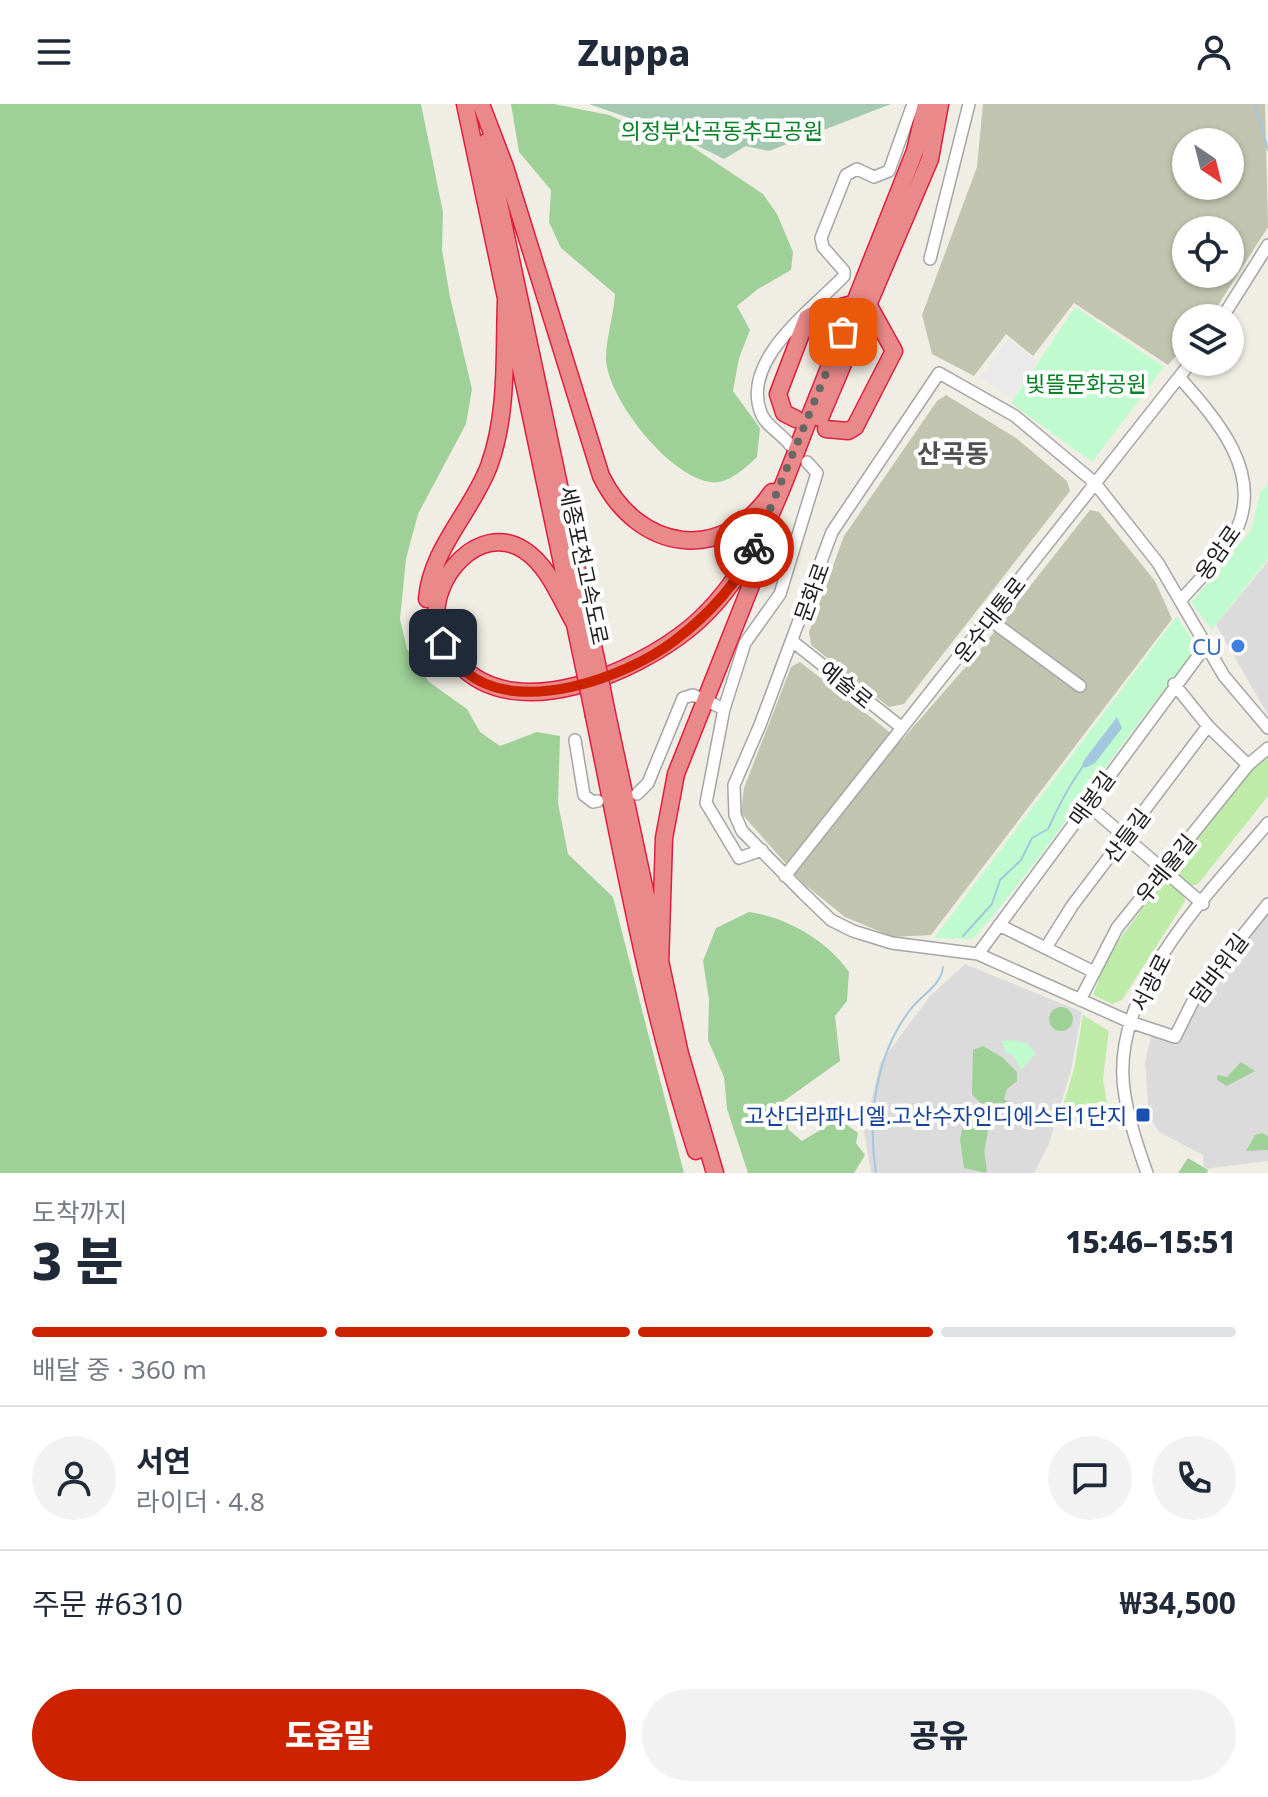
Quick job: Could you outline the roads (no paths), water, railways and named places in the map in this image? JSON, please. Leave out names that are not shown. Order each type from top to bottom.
[{"type":"highway","name":"세종포천고속도로","points":[[465,104],[575,624],[591,666]]},
{"type":"highway","name":"세종포천고속도로","points":[[480,104],[591,666],[636,921],[681,1104],[703,1173]]},
{"type":"highway","points":[[480,104],[505,167],[601,476],[612,499],[631,518],[651,531],[683,541],[724,536],[750,519],[796,456]]},
{"type":"highway","points":[[575,624],[543,568],[523,549],[503,544],[482,547],[461,559],[448,570],[437,599],[437,621],[443,643],[454,660],[466,673],[502,689],[523,693],[571,687],[638,663],[672,643],[728,591],[748,560],[861,303],[915,151],[926,104]]},
{"type":"highway","points":[[861,303],[930,159],[940,104]]},
{"type":"highway","points":[[506,301],[502,415],[495,447],[474,497],[435,565],[428,590],[426,615],[431,634],[440,657],[462,681],[499,697],[522,700],[562,697],[618,679],[651,663],[682,643],[717,612],[740,585],[775,524]]},
{"type":"highway","points":[[796,419],[784,413],[778,405],[782,379],[807,318],[817,310],[861,303]]},
{"type":"highway","points":[[826,429],[848,431],[864,415],[894,351],[861,303]]},
{"type":"highway","points":[[660,966],[664,838],[676,774],[847,337],[837,318],[827,310]]},
{"type":"highway","points":[[847,337],[883,332]]},
{"type":"highway","name":"세종포천고속도로","points":[[600,715],[680,1054],[715,1173]]},
{"type":"street","points":[[762,850],[739,858],[706,803],[724,709],[745,643],[780,594],[817,473],[796,456],[761,415],[756,390],[760,373],[792,324],[844,276],[844,271],[823,247],[821,238],[846,175],[857,169],[874,177],[889,171],[913,104]]},
{"type":"street","points":[[930,259],[969,104]]},
{"type":"street","points":[[1231,304],[1268,245]]},
{"type":"street","name":"문화로","points":[[1175,1037],[1130,1022],[978,954],[892,943],[853,931],[831,920],[742,831],[735,815],[734,785],[832,532],[939,373],[1015,416],[1094,482],[1182,599],[1224,676],[1268,728]]},
{"type":"street","name":"운수대통로","points":[[785,876],[1094,482],[1180,378]]},
{"type":"street","name":"옹암로","points":[[1180,378],[1220,424],[1235,451],[1243,478],[1244,506],[1236,532],[1182,599]]},
{"type":"street","points":[[989,619],[1080,686]]},
{"type":"street","name":"예술로","points":[[792,641],[901,727]]},
{"type":"street","name":"매봉길","points":[[978,954],[1174,684],[1207,644]]},
{"type":"street","points":[[1174,684],[1208,726],[1248,765]]},
{"type":"street","points":[[637,794],[648,783],[683,698],[693,695],[724,709]]},
{"type":"street","name":"산들길","points":[[1047,946],[1072,906],[1208,726]]},
{"type":"street","points":[[575,740],[584,795],[593,802],[598,801]]},
{"type":"street","name":"우레울길","points":[[1080,1000],[1092,971],[1117,928],[1248,765],[1268,748]]},
{"type":"street","points":[[1087,804],[1203,904]]},
{"type":"street","name":"서광로","points":[[1147,1173],[1124,1095],[1123,1068],[1130,1022],[1145,981],[1164,952],[1268,823]]},
{"type":"street","name":"덤바위길","points":[[1175,1037],[1198,991],[1268,904]]},
{"type":"street","points":[[999,925],[1047,946],[1092,971]]},
{"type":"water","points":[[1117,717],[1122,728],[1095,763],[1085,768],[1082,764],[1085,759]]},
{"type":"waterway","points":[[1255,104],[1268,150]]},
{"type":"waterway","points":[[963,936],[992,904],[1000,880],[1021,860],[1032,838],[1048,829],[1083,766]]},
{"type":"waterway","points":[[876,1173],[874,1108],[882,1066],[898,1028],[915,1004],[935,985],[943,967]]},
{"type":"place","name":"CU","points":[[1238,646]]},
{"type":"place","name":"고산더라파니엘.고산수자인디에스티1단지","points":[[1143,1115]]},
{"type":"district","name":"산곡동","points":[[953,453]]},
{"type":"park label","name":"의정부산곡동추모공원","points":[[722,130]]},
{"type":"park label","name":"빛뜰문화공원","points":[[1086,383]]}]
